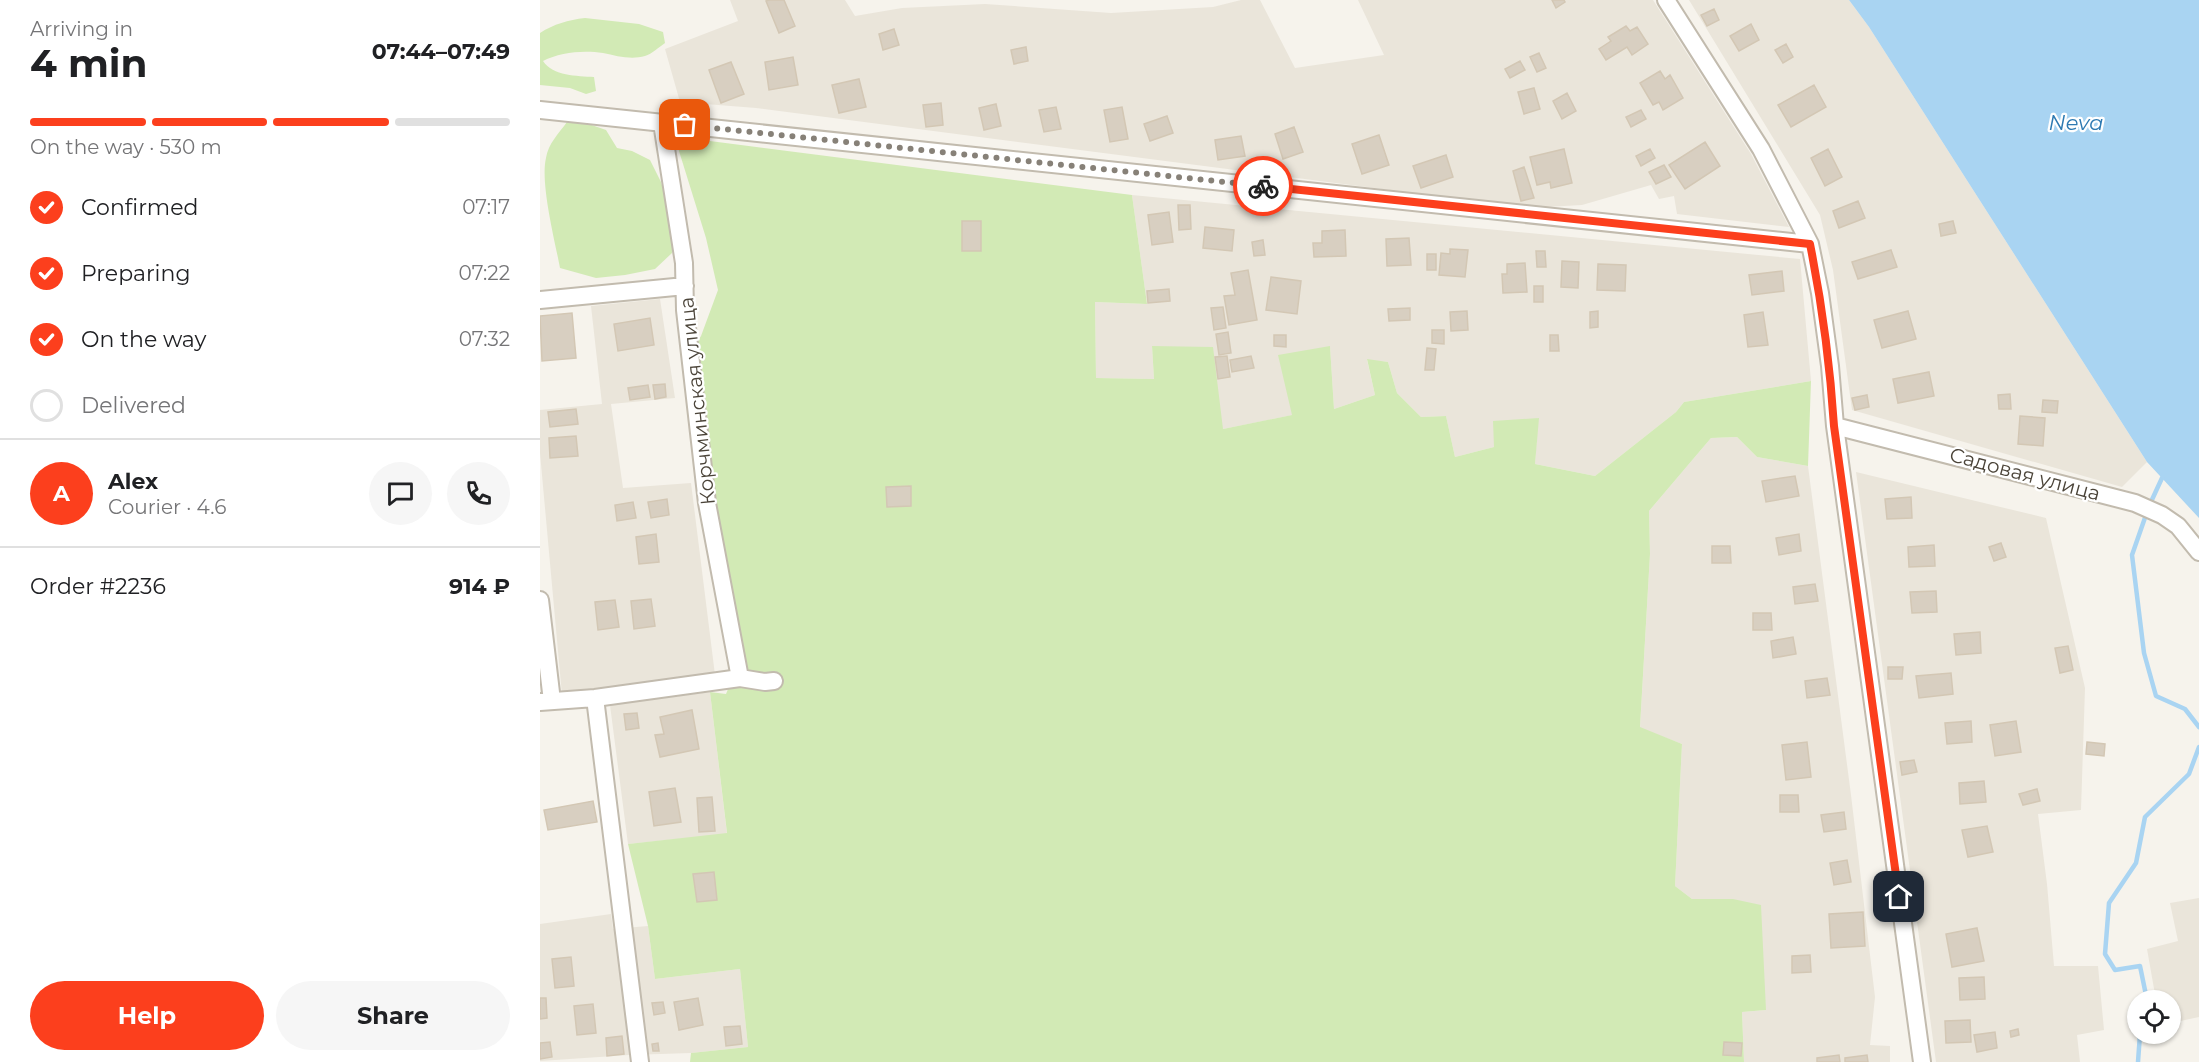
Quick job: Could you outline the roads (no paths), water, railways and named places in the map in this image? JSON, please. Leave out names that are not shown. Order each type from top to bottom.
[{"type":"street","points":[[1666,0],[1761,149],[1810,244],[1829,355],[1834,426],[1922,1062]]},
{"type":"street","points":[[540,110],[1810,244]]},
{"type":"street","name":"Корчминская улица","points":[[662,123],[684,263],[685,310],[707,503],[740,678]]},
{"type":"street","points":[[540,300],[685,286]]},
{"type":"street","name":"Садовая улица","points":[[1834,426],[2135,503],[2162,515],[2178,526],[2199,552]]},
{"type":"street","points":[[540,600],[546,702],[595,698],[740,678],[774,681]]},
{"type":"street","points":[[595,698],[640,1062]]},
{"type":"water","name":"Neva","points":[[1849,0],[2199,0],[2199,518],[2147,462],[1869,27]]},
{"type":"waterway","points":[[2150,504],[2162,478]]},
{"type":"waterway","points":[[2147,512],[2132,555],[2144,653],[2156,696],[2185,709],[2199,727]]},
{"type":"waterway","points":[[2145,990],[2140,966],[2115,970],[2105,954],[2109,903],[2136,863],[2145,817],[2189,774],[2199,747]]},
{"type":"waterway","points":[[2138,1062],[2139,1044]]}]
